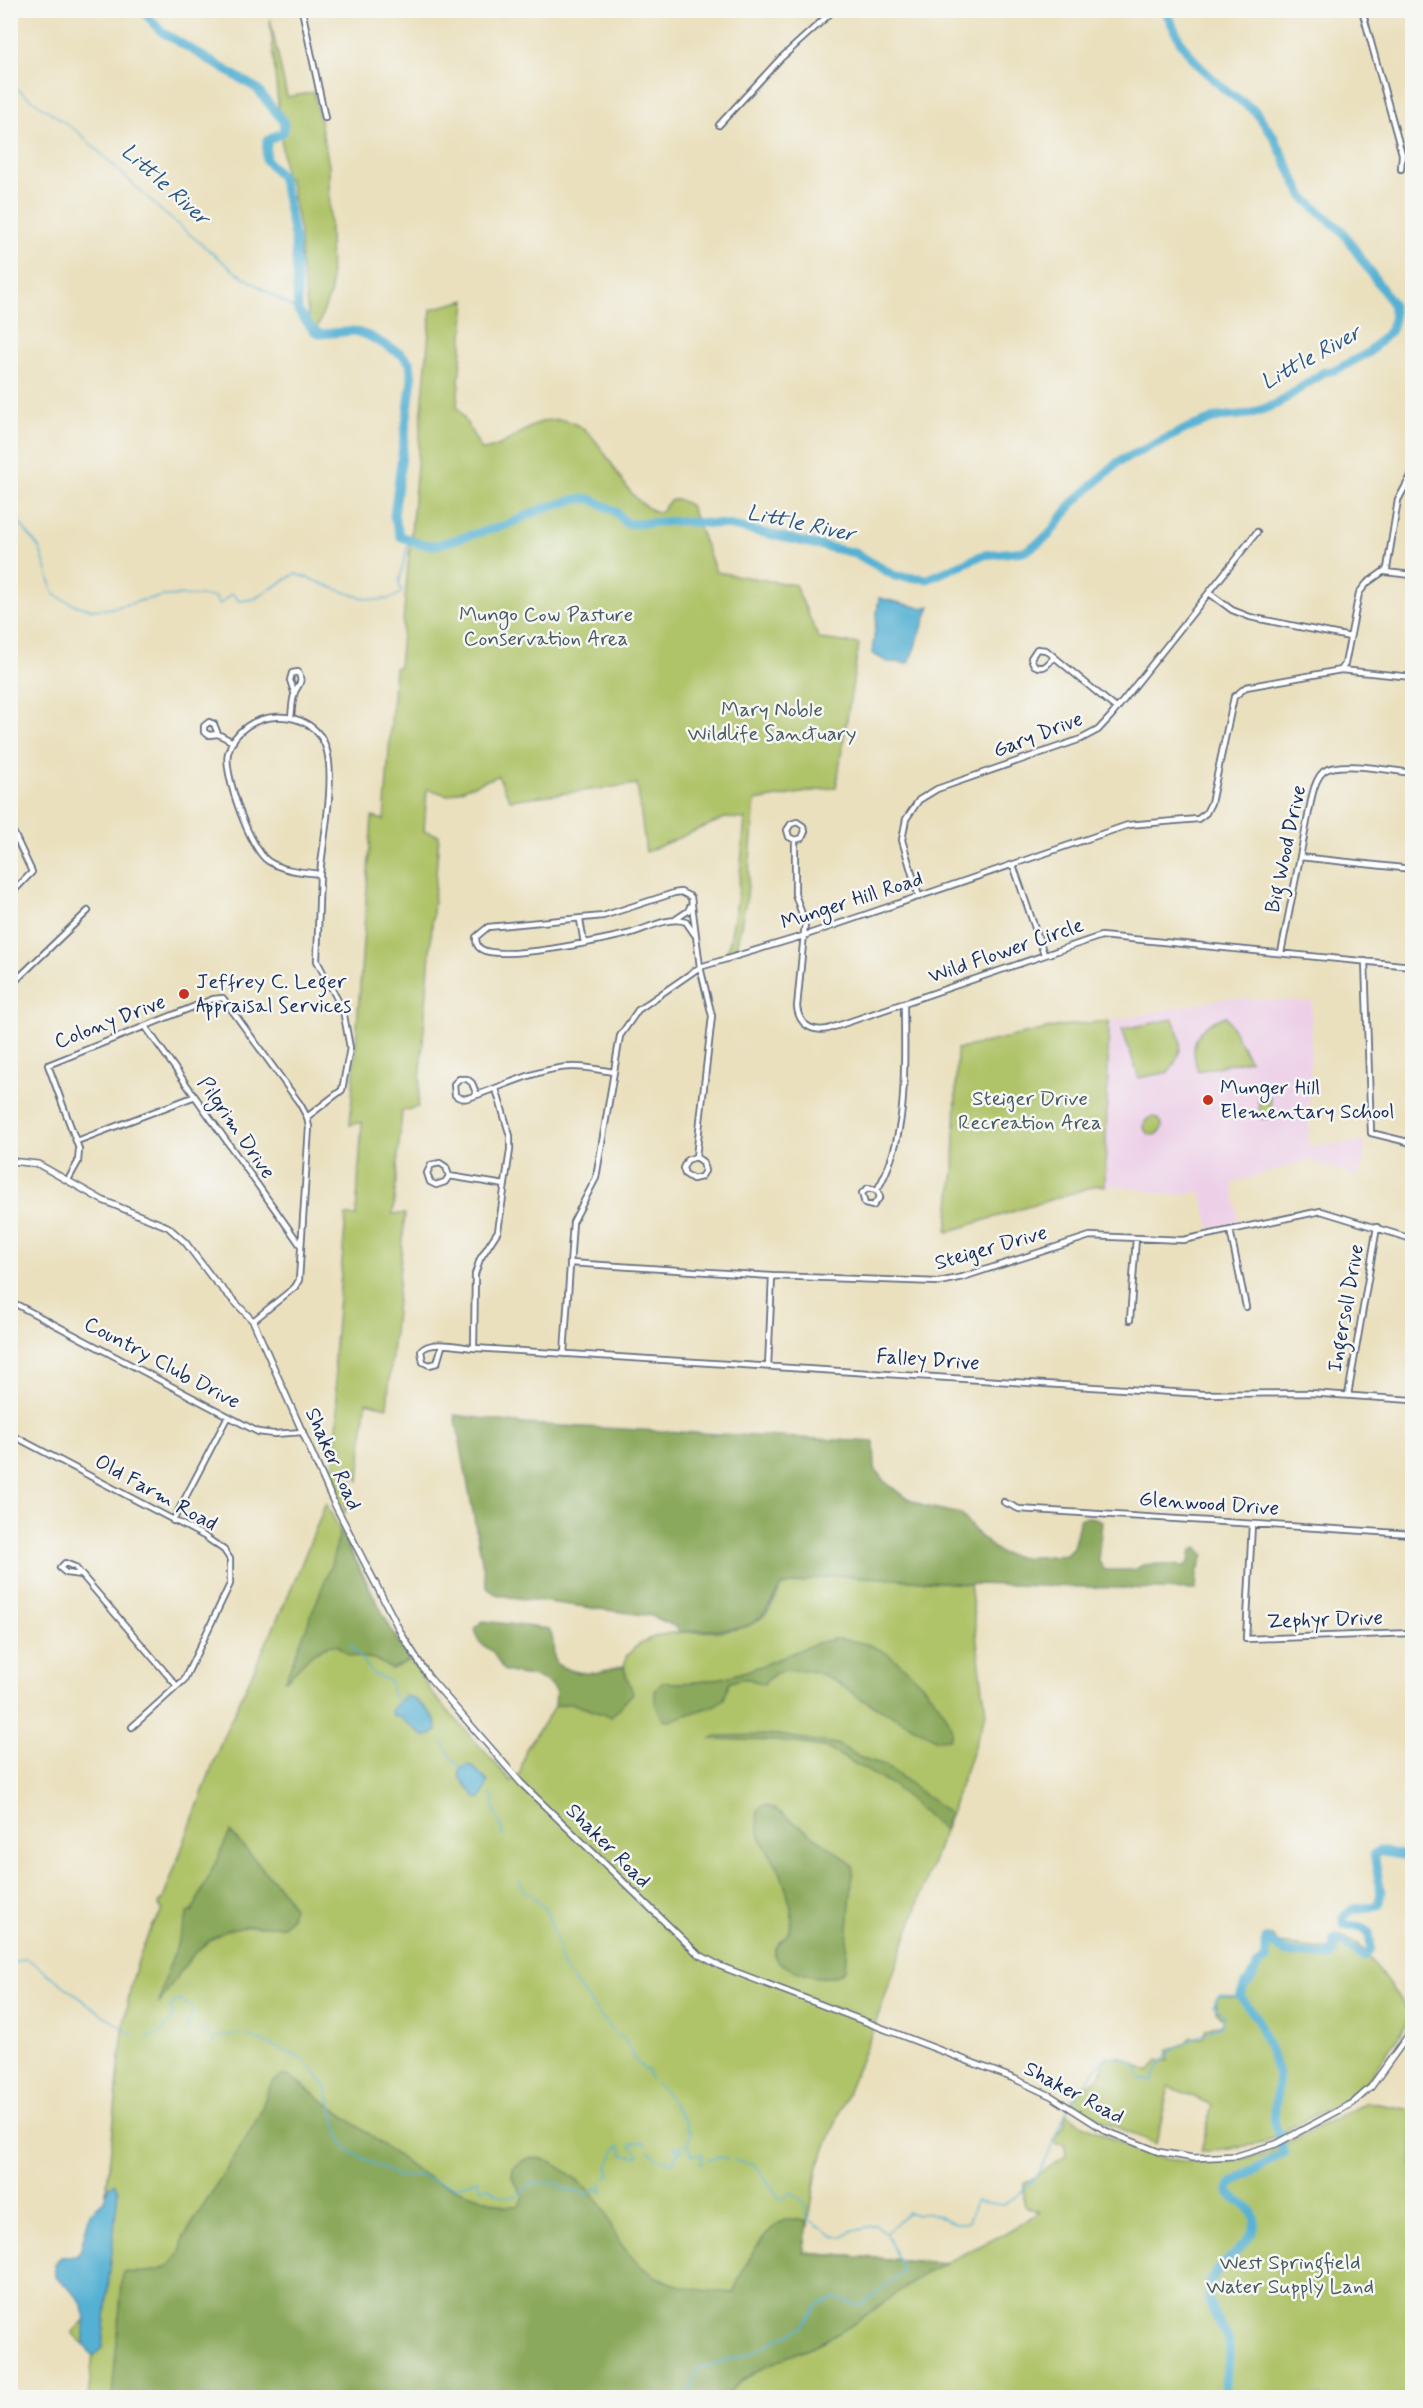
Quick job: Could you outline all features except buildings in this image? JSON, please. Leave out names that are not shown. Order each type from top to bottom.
[{"type":"street","points":[[302,10],[325,118]]},
{"type":"street","points":[[718,125],[780,59],[834,10]]},
{"type":"street","points":[[1362,10],[1402,154],[1401,169]]},
{"type":"street","points":[[1385,572],[1398,500],[1413,474]]},
{"type":"street","name":"Gary Drive","points":[[919,897],[902,840],[906,819],[919,800],[937,789],[1090,735],[1105,724],[1257,532]]},
{"type":"street","points":[[1413,575],[1385,572],[1362,588],[1356,601],[1345,664],[1341,670],[1413,677]]},
{"type":"street","points":[[1209,593],[1241,615],[1350,637]]},
{"type":"street","points":[[1054,657],[1046,666],[1040,668],[1033,663],[1031,658],[1034,652],[1041,648],[1054,657],[1117,709]]},
{"type":"street","name":"Munger Hill Road","points":[[564,1354],[573,1222],[593,1186],[598,1169],[620,1036],[631,1016],[700,967],[803,936],[1135,823],[1187,821],[1202,817],[1211,803],[1232,704],[1237,692],[1252,685],[1341,670]]},
{"type":"street","points":[[291,717],[294,692]]},
{"type":"street","points":[[254,1321],[297,1284],[302,1248],[309,1134],[307,1117],[342,1090],[350,1048],[343,1010],[317,961],[328,753],[319,733],[291,717],[256,720],[243,728],[233,742],[228,754],[228,769],[256,850],[280,867],[320,874]]},
{"type":"street","points":[[218,734],[233,742]]},
{"type":"street","name":"Big Wood Drive","points":[[1281,953],[1314,789],[1324,771],[1342,766],[1413,773]]},
{"type":"street","points":[[10,825],[33,872],[10,895]]},
{"type":"street","name":"Wild Flower Circle","points":[[795,840],[794,889],[805,920],[797,1010],[801,1020],[808,1027],[828,1029],[1101,936],[1413,966]]},
{"type":"street","points":[[1300,857],[1413,869]]},
{"type":"street","points":[[1013,865],[1044,954]]},
{"type":"street","points":[[692,903],[688,911],[674,920],[584,943],[531,951],[491,951],[477,946],[476,937],[488,927],[580,920],[603,916],[674,893],[687,894],[692,903],[700,967],[712,1027],[696,1157]]},
{"type":"street","points":[[10,986],[88,911]]},
{"type":"street","points":[[580,920],[584,943]]},
{"type":"street","points":[[674,920],[686,922],[695,935]]},
{"type":"street","points":[[1365,961],[1371,1133],[1413,1143]]},
{"type":"street","name":"Colony Drive","points":[[68,1180],[80,1156],[77,1141],[48,1065],[213,999],[223,998],[307,1117]]},
{"type":"street","points":[[877,1190],[872,1187],[864,1190],[861,1195],[863,1203],[871,1206],[878,1203],[880,1197],[877,1190],[889,1166],[899,1125],[903,1087],[904,1003]]},
{"type":"street","name":"Pilgrim Drive","points":[[145,1026],[193,1097],[302,1248]]},
{"type":"street","points":[[477,1095],[468,1079],[459,1079],[454,1084],[454,1091],[459,1098],[477,1095],[564,1068],[578,1067],[613,1072]]},
{"type":"street","points":[[474,1348],[475,1274],[480,1259],[498,1231],[510,1150],[510,1136],[496,1089]]},
{"type":"street","points":[[77,1141],[193,1097]]},
{"type":"street","points":[[696,1157],[704,1162],[705,1171],[701,1177],[693,1179],[685,1174],[683,1166],[687,1160],[696,1157]]},
{"type":"street","name":"Shaker Road","points":[[10,1161],[38,1164],[102,1200],[159,1223],[176,1233],[213,1279],[254,1321],[347,1529],[402,1635],[428,1676],[521,1783],[675,1935],[698,1954],[720,1966],[1015,2079],[1068,2106],[1091,2122],[1122,2138],[1176,2156],[1237,2156],[1276,2144],[1363,2096],[1413,2030]]},
{"type":"street","points":[[438,1162],[446,1167],[449,1176],[443,1183],[436,1185],[428,1180],[427,1173],[431,1165],[438,1162]]},
{"type":"street","points":[[449,1176],[505,1185]]},
{"type":"street","name":"Steiger Drive","points":[[570,1263],[772,1276],[939,1282],[963,1277],[1090,1236],[1184,1240],[1322,1210],[1413,1239]]},
{"type":"street","name":"Ingersoll Drive","points":[[1348,1395],[1377,1227]]},
{"type":"street","points":[[1230,1230],[1246,1307]]},
{"type":"street","points":[[1130,1320],[1136,1238]]},
{"type":"street","points":[[768,1367],[772,1276]]},
{"type":"street","name":"Country Club Drive","points":[[10,1301],[265,1434],[303,1432]]},
{"type":"street","points":[[442,1346],[441,1358],[437,1363],[429,1365],[423,1362],[421,1356],[424,1348],[442,1346]]},
{"type":"street","name":"Falley Drive","points":[[442,1346],[1204,1394],[1348,1395],[1413,1400]]},
{"type":"street","points":[[173,1521],[228,1416]]},
{"type":"street","name":"Old Farm Road","points":[[10,1434],[173,1521],[224,1550],[230,1559],[232,1573],[221,1606],[191,1668],[177,1686],[132,1727]]},
{"type":"street","name":"Glenwood Drive","points":[[1004,1502],[1019,1509],[1413,1534]]},
{"type":"street","name":"Zephyr Drive","points":[[1252,1524],[1246,1639],[1413,1633]]},
{"type":"street","points":[[81,1575],[177,1686]]},
{"type":"shaded area","name":"Munger Hill Elementary School","points":[[1227,998],[1312,1002],[1308,1146],[1364,1142],[1364,1160],[1358,1177],[1308,1160],[1232,1183],[1239,1221],[1210,1228],[1201,1191],[1177,1196],[1120,1186],[1105,1186],[1109,1021]]},
{"type":"green space","points":[[270,19],[287,97],[314,92],[329,165],[331,291],[317,329],[309,321],[301,263],[300,232],[289,178],[285,179]]},
{"type":"green space","points":[[466,300],[457,406],[482,450],[500,445],[541,422],[569,421],[584,429],[597,442],[630,491],[643,504],[659,513],[670,501],[677,499],[690,505],[716,572],[795,585],[819,639],[859,644],[836,787],[755,801],[747,896],[735,953],[727,956],[738,896],[745,819],[725,818],[646,852],[637,784],[510,800],[498,776],[448,795],[427,789],[424,831],[439,835],[418,1107],[402,1111],[393,1214],[405,1214],[387,1407],[366,1402],[359,1482],[355,1469],[345,1513],[331,1486],[338,1417],[334,1356],[346,1216],[356,1216],[362,1122],[350,1125],[372,817],[384,820],[395,668],[399,667],[431,309]]},
{"type":"green space","points":[[1226,1016],[1249,1060],[1198,1071],[1194,1051],[1197,1036],[1208,1025]]},
{"type":"green space","points":[[1173,1019],[1180,1040],[1180,1051],[1174,1064],[1169,1072],[1139,1078],[1122,1029]]},
{"type":"green space","name":"Steiger Drive Recreation Area","points":[[1109,1021],[1105,1186],[1098,1185],[947,1232],[954,1169],[957,1049],[1060,1026]]},
{"type":"green space","points":[[1270,1097],[1273,1117],[1261,1119],[1258,1099]]},
{"type":"green space","points":[[1153,1117],[1159,1120],[1162,1126],[1159,1132],[1153,1135],[1147,1132],[1144,1126],[1147,1120]]},
{"type":"green space","points":[[455,1415],[524,1424],[874,1442],[875,1469],[884,1481],[902,1495],[923,1506],[961,1514],[978,1535],[1000,1553],[1024,1558],[1066,1555],[1073,1548],[1080,1519],[1089,1517],[1102,1522],[1098,1560],[1104,1570],[1134,1570],[1143,1565],[1154,1564],[1184,1566],[1189,1562],[1191,1551],[1197,1547],[1204,1555],[1197,1573],[1196,1590],[970,1584],[836,1575],[781,1586],[761,1617],[739,1628],[679,1632],[674,1626],[652,1616],[510,1597],[496,1594],[487,1588]]},
{"type":"green space","name":"West Springfield Water Supply Land","points":[[326,1503],[392,1631],[432,1693],[511,1781],[520,1773],[526,1749],[555,1706],[571,1703],[611,1717],[632,1693],[624,1671],[626,1657],[641,1643],[659,1635],[737,1629],[754,1623],[768,1611],[781,1586],[836,1575],[970,1584],[986,1714],[873,2030],[818,2166],[803,2253],[945,2263],[1000,2236],[1040,2212],[1024,2206],[1024,2184],[1066,2156],[1065,2146],[1055,2143],[1054,2140],[1064,2126],[1066,2113],[1085,2126],[1125,2145],[1165,2159],[1210,2164],[1261,2156],[1367,2102],[1412,2110],[1412,2397],[88,2398],[93,2353],[72,2333],[93,2311],[122,2039],[139,1956],[163,1910],[159,1906],[160,1902],[162,1902],[223,1737],[292,1587]]},
{"type":"green space","points":[[340,1532],[392,1631],[410,1660],[392,1669],[374,1659],[349,1655],[338,1646],[329,1645],[313,1653],[285,1681],[330,1568]]},
{"type":"green space","points":[[483,1621],[549,1629],[556,1664],[582,1673],[605,1671],[623,1666],[633,1693],[611,1717],[571,1703],[555,1706],[556,1692],[551,1685],[539,1678],[503,1670],[493,1652],[479,1642],[475,1629]]},
{"type":"green space","points":[[835,1639],[872,1646],[900,1663],[932,1695],[941,1708],[951,1731],[949,1739],[937,1740],[867,1702],[834,1680],[807,1671],[781,1671],[774,1674],[764,1684],[740,1679],[729,1683],[724,1699],[715,1705],[669,1721],[663,1720],[655,1703],[655,1689],[663,1682],[705,1681],[733,1675],[811,1645]]},
{"type":"green space","points":[[778,1735],[837,1744],[861,1758],[885,1765],[950,1814],[944,1830],[894,1786],[825,1747],[780,1741],[710,1739],[716,1736]]},
{"type":"green space","points":[[765,1805],[791,1820],[853,1866],[845,1969],[839,1974],[830,1977],[810,1976],[789,1968],[775,1958],[777,1946],[788,1933],[792,1919],[782,1877],[765,1847],[757,1825],[759,1808]]},
{"type":"green space","points":[[230,1832],[287,1896],[293,1908],[291,1918],[283,1926],[246,1926],[230,1929],[217,1936],[194,1954],[159,2004],[166,1975],[189,1912],[192,1912]]},
{"type":"green space","points":[[1337,1934],[1356,1943],[1365,1952],[1412,2016],[1360,2092],[1259,2144],[1209,2151],[1201,2151],[1212,2105],[1169,2086],[1156,2144],[1091,2116],[1071,2102],[1078,2092],[1099,2076],[1106,2057],[1119,2056],[1149,2072],[1158,2060],[1168,2061],[1168,2050],[1184,2044],[1191,2037],[1203,2038],[1206,2029],[1222,2024],[1224,2019],[1215,2010],[1216,2000],[1220,1997],[1240,1998],[1249,1975],[1265,1957],[1263,1939],[1266,1935],[1272,1936],[1279,1944],[1331,1950],[1331,1938]]},
{"type":"green space","points":[[283,2076],[291,2077],[421,2173],[442,2184],[504,2206],[518,2206],[524,2197],[512,2178],[513,2168],[530,2158],[552,2163],[573,2177],[600,2203],[617,2237],[638,2263],[662,2280],[673,2284],[733,2293],[748,2261],[762,2239],[779,2223],[789,2219],[808,2222],[803,2253],[945,2263],[917,2279],[837,2334],[749,2376],[725,2397],[112,2397],[123,2272],[162,2269],[176,2258],[183,2239],[258,2117],[269,2088]]},
{"type":"water","points":[[879,598],[922,608],[930,606],[909,663],[887,662],[872,653]]},
{"type":"water","points":[[404,1696],[421,1704],[431,1714],[437,1731],[426,1737],[399,1717],[392,1716],[391,1711]]},
{"type":"water","points":[[467,1765],[472,1766],[488,1782],[481,1799],[476,1798],[460,1777],[459,1770]]},
{"type":"water","points":[[114,2183],[118,2191],[102,2348],[93,2356],[85,2345],[83,2307],[75,2294],[55,2276],[54,2264],[61,2257],[76,2256],[80,2252],[90,2213],[104,2201],[108,2188]]},
{"type":"waterway","name":"Little River","points":[[142,10],[162,32],[256,88],[284,122],[283,132],[267,141],[266,160],[281,176],[286,196],[295,241],[298,311],[313,330],[320,334],[354,331],[369,336],[401,354],[410,363],[412,379],[394,516],[400,536],[420,544],[436,545],[506,525],[542,509],[576,499],[591,499],[615,511],[627,524],[679,521],[727,525],[855,553],[895,576],[928,579],[983,555],[1026,551],[1048,536],[1071,505],[1118,462],[1186,429],[1218,417],[1250,414],[1277,404],[1324,372],[1336,370],[1368,353],[1391,330],[1394,319],[1392,303],[1342,231],[1303,197],[1274,137],[1255,111],[1224,89],[1200,67],[1181,43],[1165,10]]},
{"type":"waterway","name":"Little River","points":[[10,84],[78,132],[164,213],[234,271],[298,311]]},
{"type":"waterway","points":[[10,511],[40,549],[54,594],[83,607],[95,609],[106,609],[173,596],[215,597],[219,605],[232,593],[239,601],[254,599],[295,574],[365,598],[379,600],[391,598],[402,592],[399,584],[409,539]]},
{"type":"waterway","points":[[350,1644],[373,1674],[390,1681],[392,1694],[399,1702]]},
{"type":"waterway","points":[[442,1741],[454,1762],[463,1767]]},
{"type":"waterway","points":[[490,1794],[494,1799],[494,1807],[504,1836]]},
{"type":"waterway","points":[[1227,2398],[1225,2383],[1230,2356],[1229,2343],[1211,2306],[1208,2291],[1214,2275],[1245,2243],[1254,2225],[1252,2212],[1228,2191],[1233,2182],[1284,2153],[1274,2120],[1279,2074],[1256,2016],[1240,1997],[1245,1984],[1250,1981],[1258,1964],[1266,1959],[1266,1939],[1285,1952],[1330,1956],[1334,1951],[1336,1938],[1364,1957],[1371,1948],[1369,1933],[1362,1928],[1343,1924],[1343,1917],[1353,1909],[1378,1906],[1381,1893],[1374,1854],[1378,1851],[1407,1856],[1412,1852]]},
{"type":"waterway","points":[[520,1881],[524,1891],[531,1894],[546,1910],[558,1943],[562,1966],[610,2028],[618,2036],[624,2037],[634,2059],[648,2070],[650,2080]]},
{"type":"waterway","points":[[10,1965],[26,1958],[105,2017],[133,2034]]},
{"type":"waterway","points":[[1070,2104],[1102,2061],[1115,2056],[1134,2064],[1141,2079],[1153,2081],[1157,2069],[1170,2052],[1221,2026],[1225,2015],[1213,2006],[1219,1996],[1240,1997]]},
{"type":"waterway","points":[[147,2039],[159,2033],[166,2026],[174,2015],[170,2009],[172,2004],[181,2000],[192,2009],[193,2015],[186,2026],[192,2026]]},
{"type":"waterway","points":[[197,2028],[207,2033],[214,2043],[218,2036],[240,2034]]},
{"type":"waterway","points":[[247,2035],[303,2059],[326,2087],[342,2142],[349,2151],[400,2177],[419,2175],[455,2187],[478,2180],[481,2189],[489,2187],[501,2196],[517,2196],[532,2183],[559,2183],[562,2188],[589,2195],[595,2188],[604,2193],[601,2182]]},
{"type":"waterway","points":[[655,2083],[666,2093],[678,2113],[686,2121],[686,2128],[691,2132],[688,2143]]},
{"type":"waterway","points":[[734,2160],[754,2164],[781,2200],[792,2192],[805,2203],[807,2218],[834,2236],[841,2237],[854,2230],[876,2225],[886,2233],[908,2212],[917,2215],[930,2214],[955,2222],[968,2222],[976,2201],[1003,2205],[1029,2185],[1044,2163],[1068,2108]]},
{"type":"waterway","points":[[606,2179],[610,2173],[607,2168],[617,2147],[620,2146],[623,2155],[636,2157],[639,2155],[631,2146],[632,2143],[644,2142],[646,2145]]},
{"type":"waterway","points":[[661,2159],[674,2163],[676,2154],[683,2150],[674,2150],[674,2147],[688,2145],[692,2155],[703,2154],[700,2163],[703,2163]]},
{"type":"waterway","points":[[648,2150],[658,2159]]},
{"type":"waterway","points":[[708,2160],[719,2157],[729,2159]]},
{"type":"waterway","points":[[688,2398],[697,2369],[751,2353],[803,2327],[818,2305],[835,2298],[860,2306],[903,2272],[887,2234]]},
{"type":"place","name":"Jeffrey C. Leger Appraisal Services","points":[[184,994]]},
{"type":"place","name":"Munger Hill Elementary School","points":[[1208,1100]]},
{"type":"park label","name":"Mungo Cow Pasture Conservation Area","points":[[546,627]]},
{"type":"park label","name":"Mary Noble Wildlife Sanctuary","points":[[772,722]]}]
